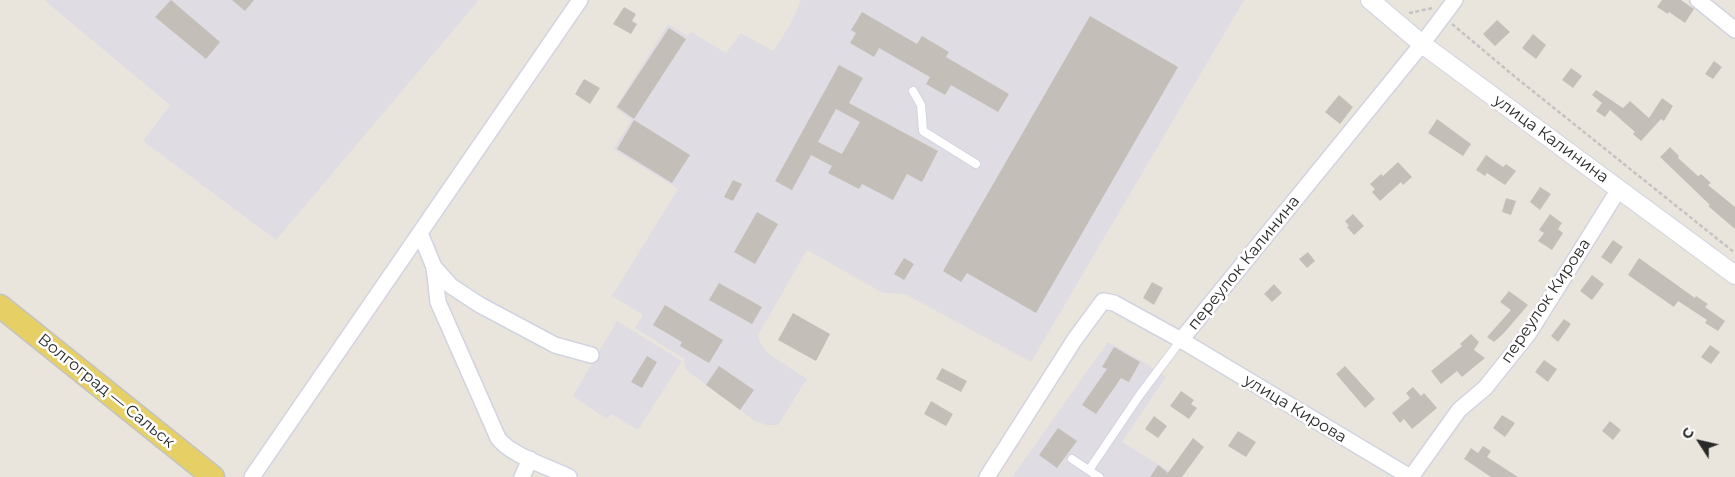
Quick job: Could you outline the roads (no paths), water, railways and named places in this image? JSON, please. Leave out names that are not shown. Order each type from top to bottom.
[{"type":"main road","name":"Волгоград — Сальск","points":[[0,306],[213,477]]},
{"type":"street","points":[[252,477],[580,0]]},
{"type":"street","name":"улица Калинина","points":[[1370,0],[1422,44],[1735,275]]},
{"type":"street","name":"переулок Калинина","points":[[987,477],[1075,339],[1103,301],[1114,303],[1181,340],[1422,44],[1438,10],[1455,0]]},
{"type":"street","points":[[1698,0],[1735,30]]},
{"type":"street","name":"переулок Кирова","points":[[1410,477],[1460,410],[1485,388],[1529,333],[1619,189]]},
{"type":"street","points":[[420,233],[434,268],[438,302],[498,438],[503,445],[568,477]]},
{"type":"street","points":[[434,268],[451,286],[480,305],[555,345],[590,356]]},
{"type":"street","name":"улица Кирова","points":[[1181,340],[1410,477]]},
{"type":"street","points":[[522,477],[530,459]]},
{"type":"lane","points":[[913,91],[921,105],[923,131],[976,164]]},
{"type":"lane","points":[[1089,470],[1139,396],[1181,340]]},
{"type":"lane","points":[[1072,459],[1099,477]]}]
